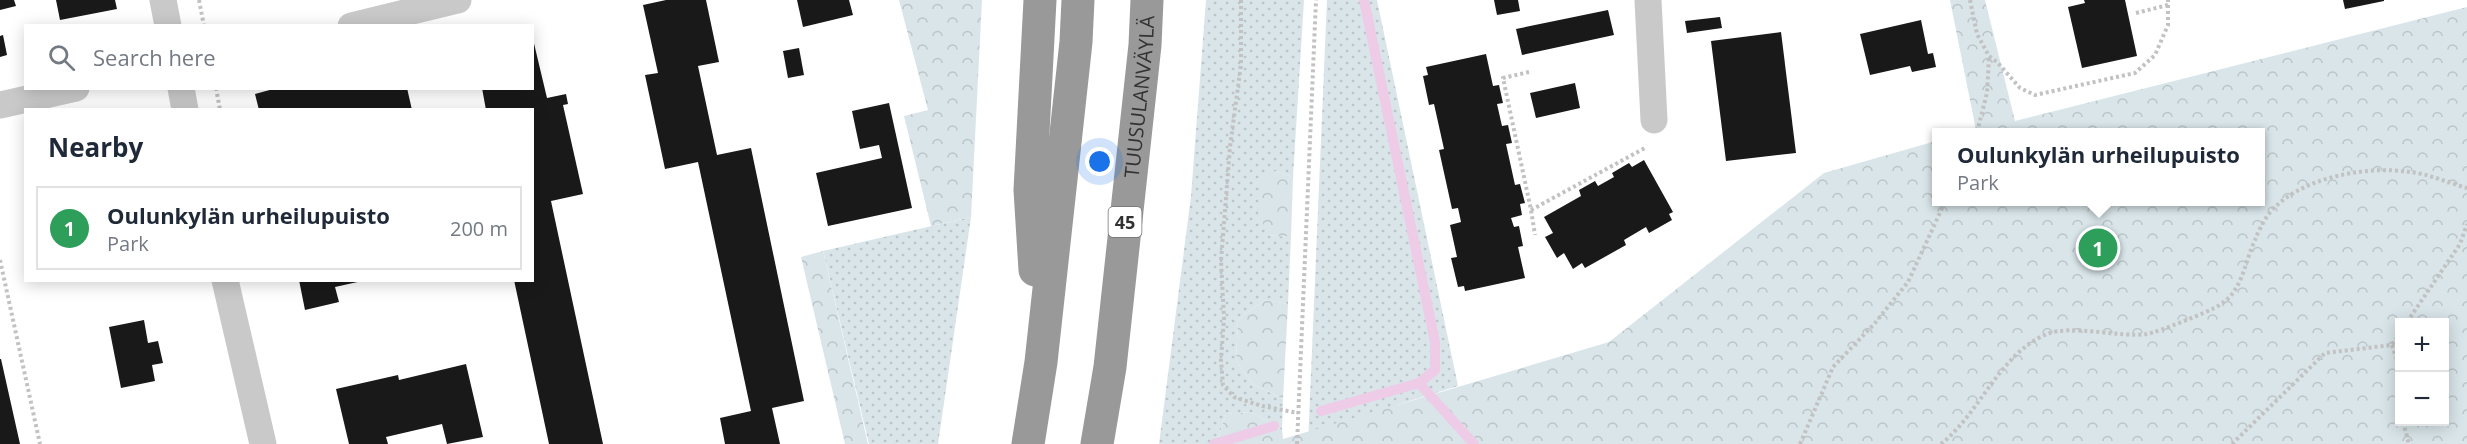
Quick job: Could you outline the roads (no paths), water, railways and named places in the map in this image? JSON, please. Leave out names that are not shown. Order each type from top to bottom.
[{"type":"highway","points":[[1040,0],[1030,190],[1041,362]]},
{"type":"highway","points":[[1028,444],[1041,362],[1075,54],[1078,0]]},
{"type":"highway","name":"TUUSULANVÄYLÄ","points":[[1097,444],[1111,355],[1147,0]]},
{"type":"street","points":[[163,0],[168,24]]},
{"type":"street","points":[[359,24],[458,0]]},
{"type":"street","points":[[1648,0],[1654,120]]},
{"type":"street","points":[[0,105],[67,90]]},
{"type":"street","points":[[181,90],[185,108]]},
{"type":"street","points":[[225,282],[263,444]]},
{"type":"waterway","points":[[1321,411],[1419,383],[1435,370],[1435,342],[1364,0]]},
{"type":"waterway","points":[[1419,383],[1474,444]]},
{"type":"waterway","points":[[1214,444],[1274,426]]},
{"type":"place","name":"Oulunkylän urheilupuisto","points":[[2098,248]]}]
